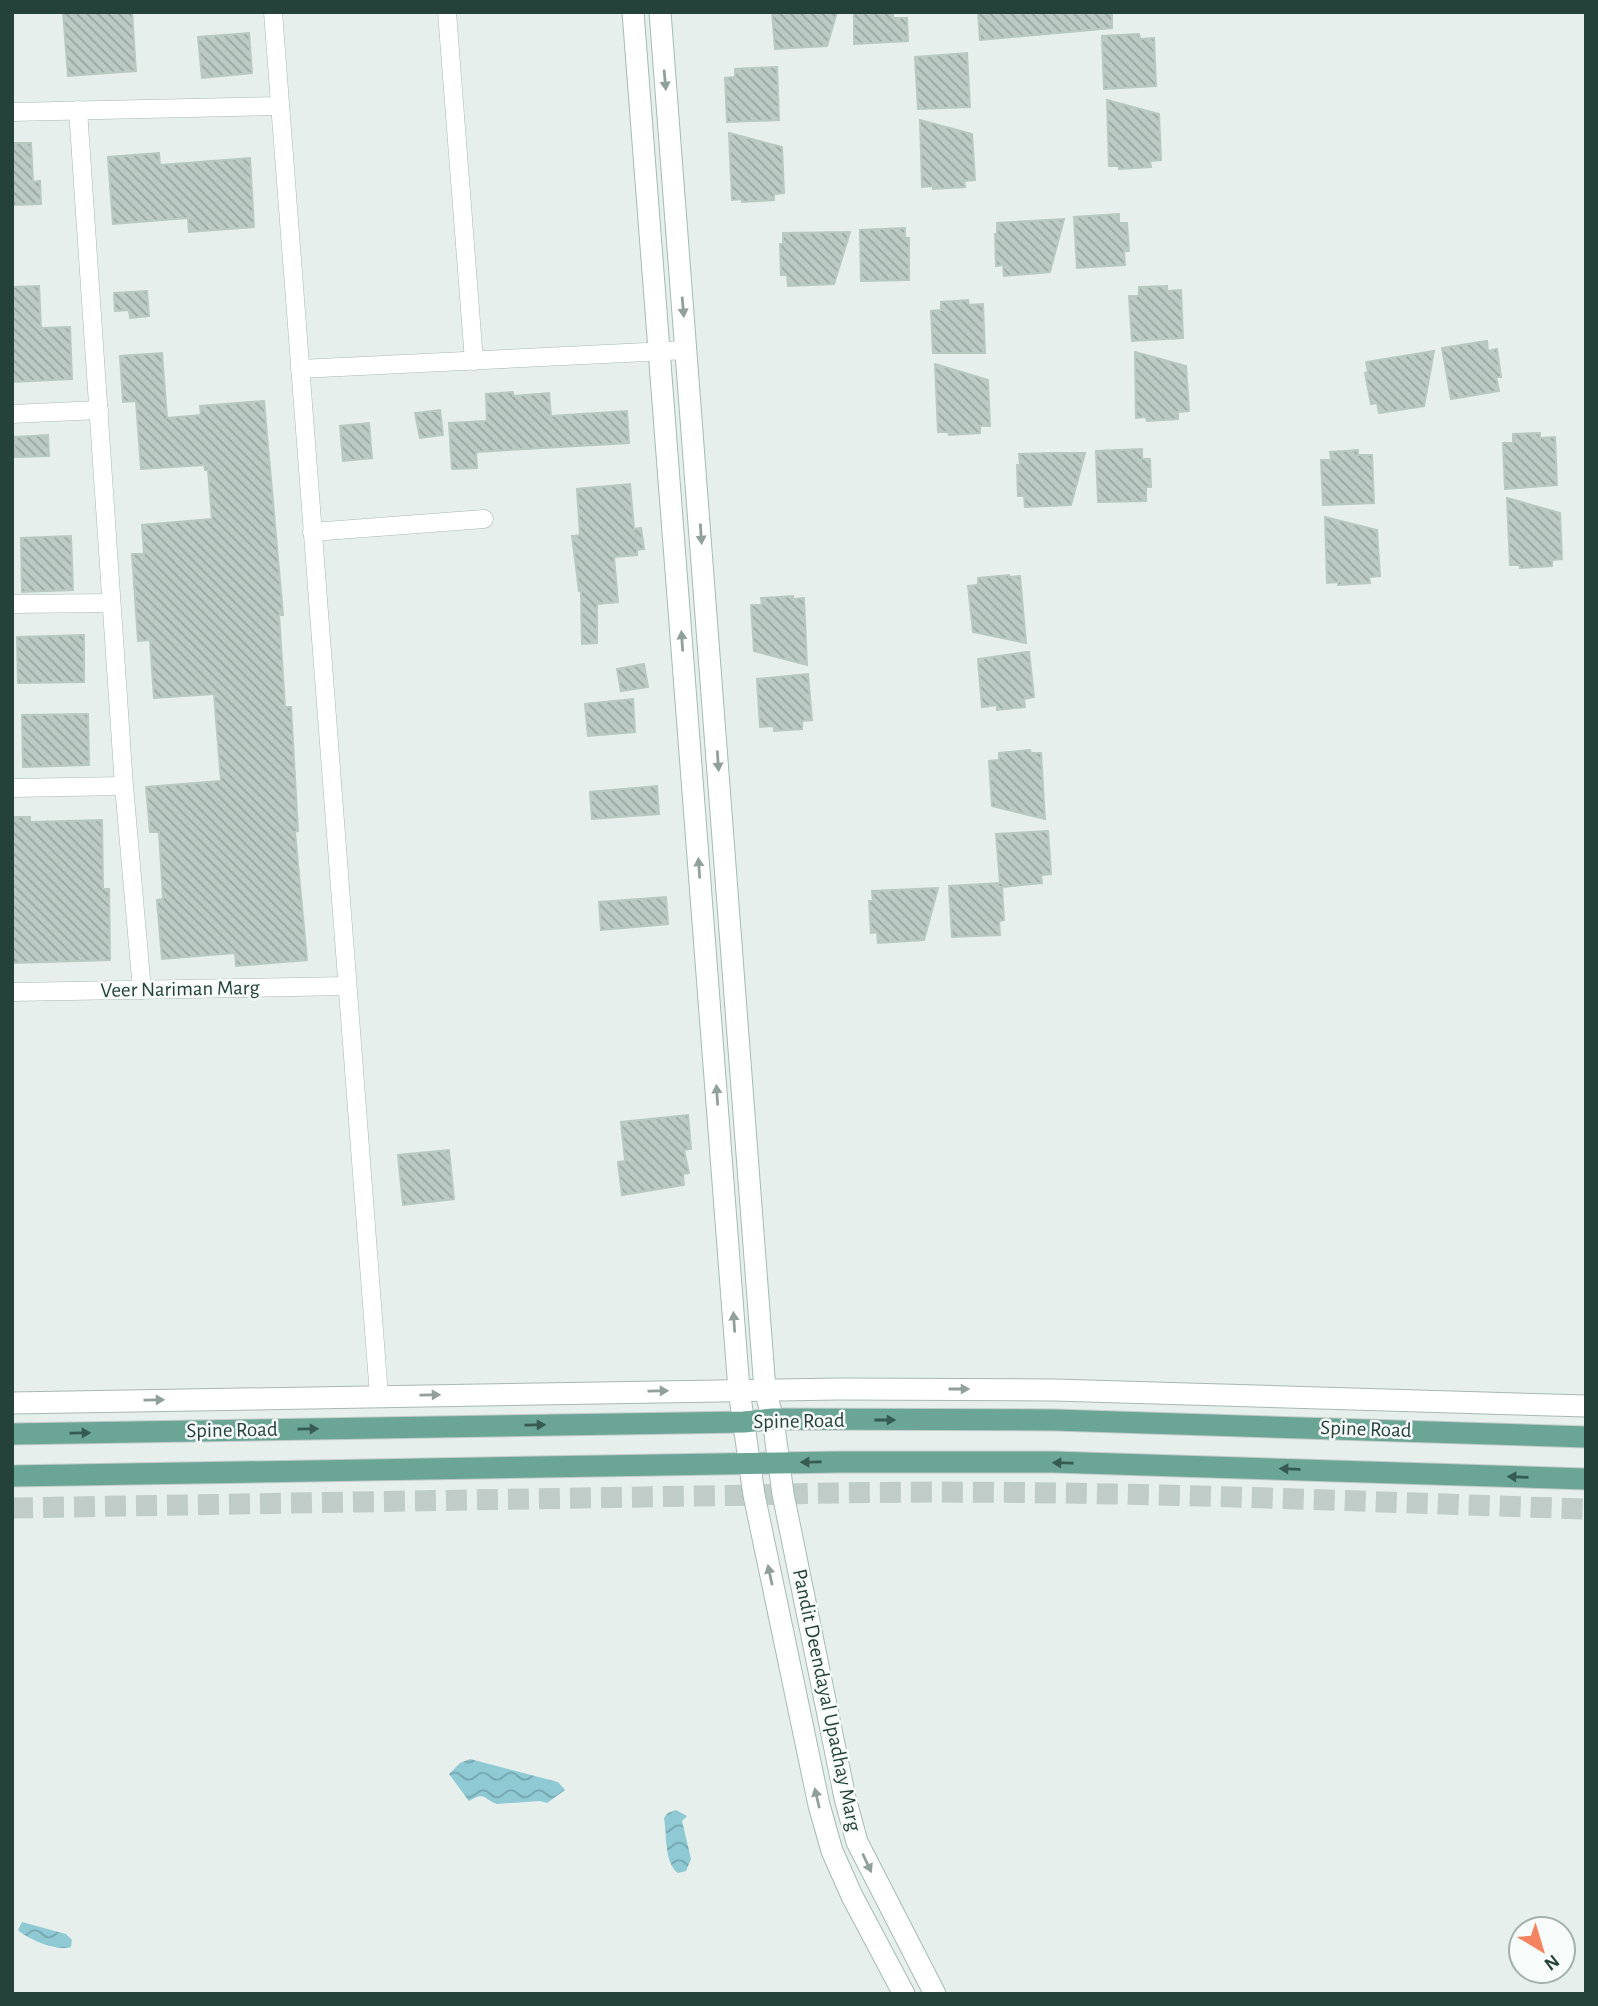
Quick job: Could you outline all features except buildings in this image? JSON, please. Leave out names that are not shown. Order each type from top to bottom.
[{"type":"main road","name":"Pandit Deendayal Upadhay Marg","points":[[633,12],[739,1390],[754,1495],[813,1778],[832,1851],[852,1896],[904,1994]]},
{"type":"main road","name":"Pandit Deendayal Upadhay Marg","points":[[660,12],[765,1390],[773,1419],[778,1463],[842,1785],[857,1842],[935,1994]]},
{"type":"main road","name":"Spine Road","points":[[12,1403],[739,1390],[1068,1390],[1586,1406]]},
{"type":"main road","name":"Spine Road","points":[[12,1434],[744,1422],[773,1419],[1067,1420],[1586,1437]]},
{"type":"main road","name":"Spine Road","points":[[12,1476],[750,1463],[1066,1463],[1586,1479]]},
{"type":"street","points":[[272,12],[379,1396]]},
{"type":"street","points":[[447,12],[474,360]]},
{"type":"street","points":[[12,112],[280,106]]},
{"type":"street","points":[[78,110],[124,786],[142,990]]},
{"type":"street","points":[[300,369],[687,350]]},
{"type":"street","points":[[12,414],[99,410]]},
{"type":"street","points":[[313,532],[484,519]]},
{"type":"street","points":[[12,604],[111,603]]},
{"type":"street","points":[[12,788],[124,786]]},
{"type":"street","name":"Veer Nariman Marg","points":[[12,992],[347,986]]},
{"type":"water","points":[[470,1759],[558,1782],[565,1790],[547,1803],[540,1801],[497,1804],[482,1796],[469,1801],[449,1774],[460,1763]]},
{"type":"water","points":[[676,1810],[687,1816],[682,1821],[691,1859],[686,1871],[678,1873],[668,1855],[664,1818]]},
{"type":"water","points":[[22,1922],[66,1934],[72,1940],[71,1947],[58,1948],[28,1937],[18,1930]]},
{"type":"tunnel","points":[[12,1508],[962,1492],[1170,1495],[1586,1509]]}]
